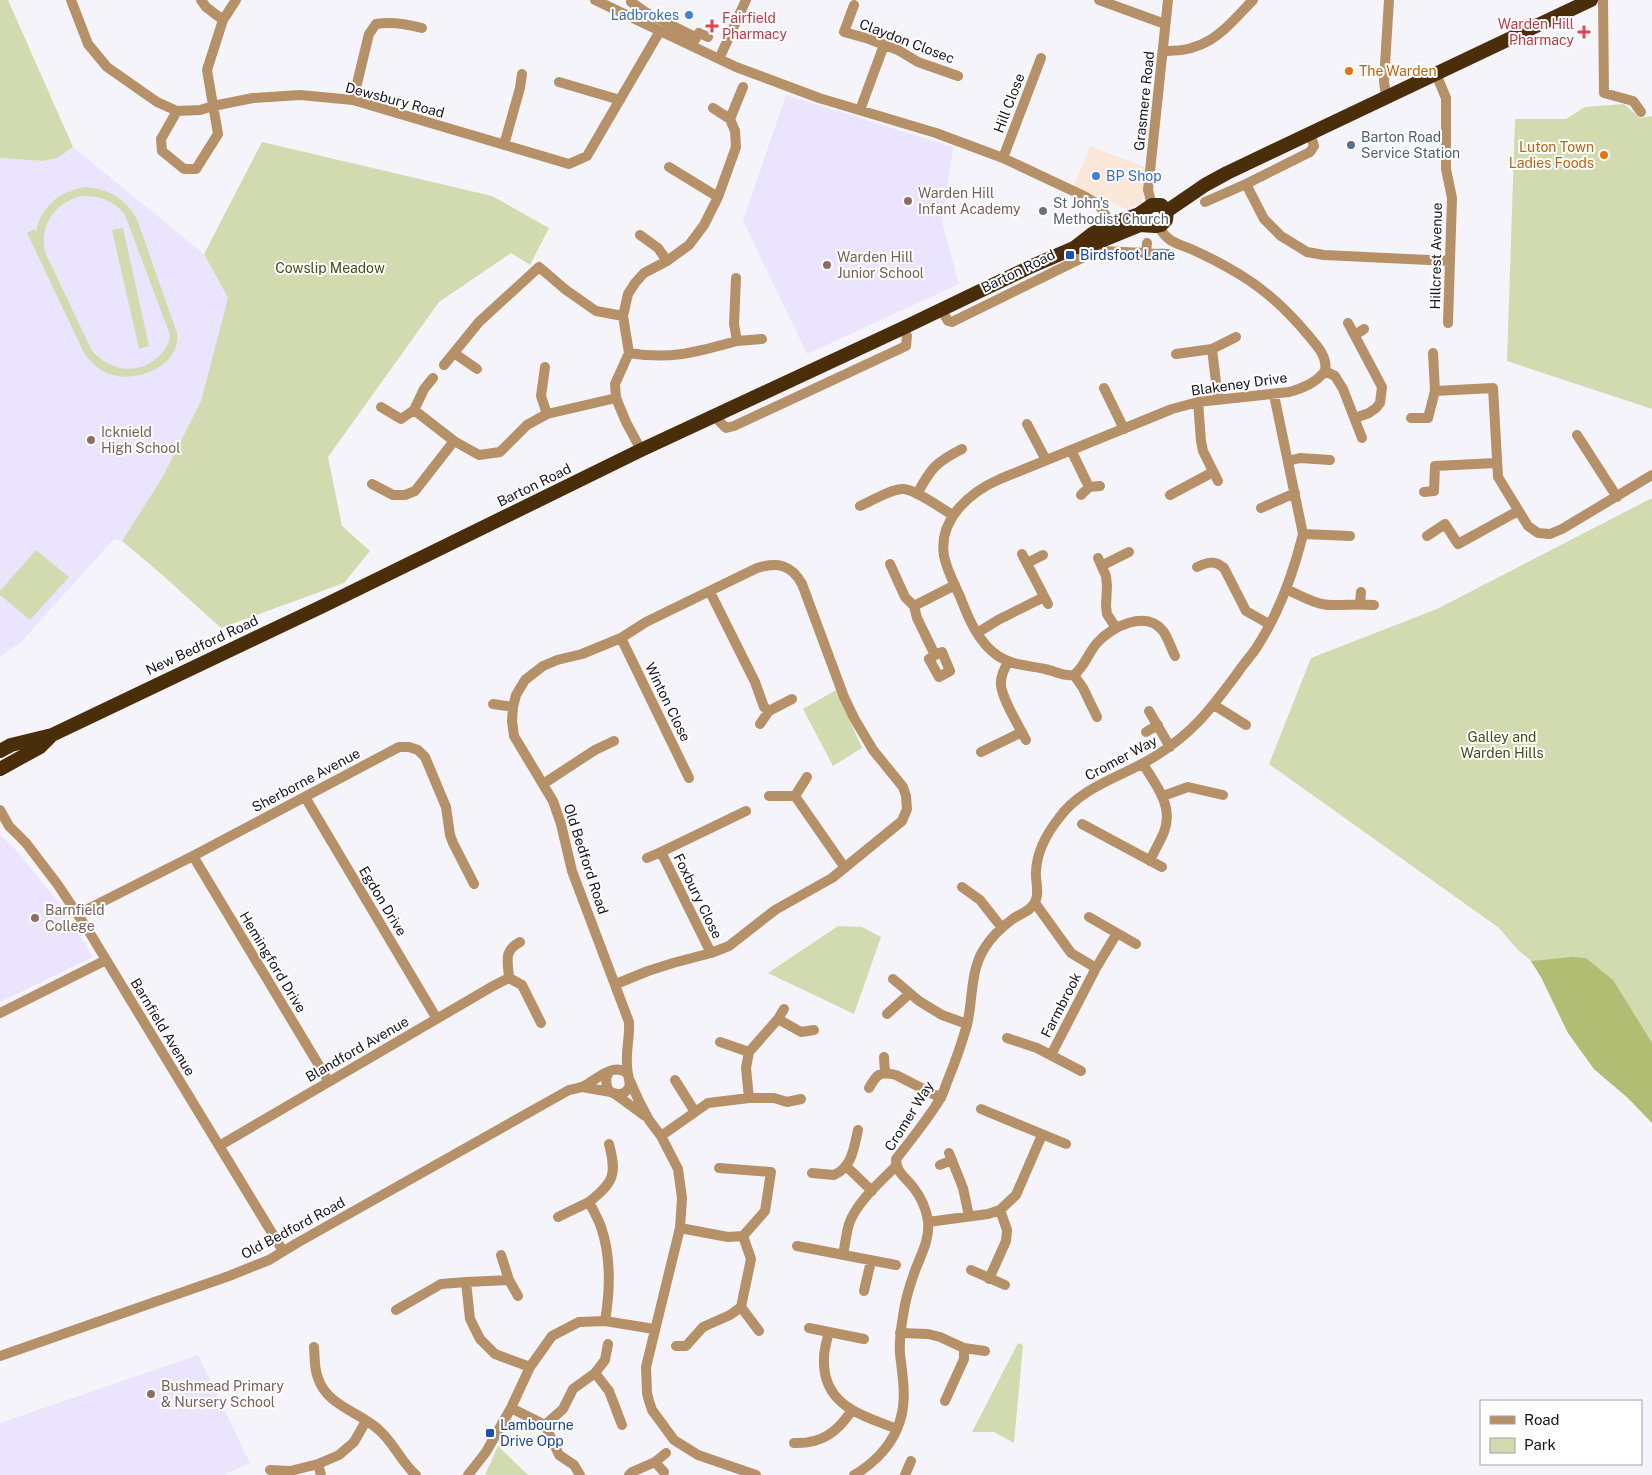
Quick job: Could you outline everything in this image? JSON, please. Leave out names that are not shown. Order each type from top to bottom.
[{"type":"highway","points":[[1167,211],[1161,205],[1149,207],[1146,219],[1155,226],[1166,220],[1167,211],[1205,185],[1227,173],[1591,0]]},
{"type":"highway","name":"Barton Road","points":[[1074,248],[1092,234],[1111,224],[1139,214],[1149,207]]},
{"type":"highway","name":"Barton Road","points":[[366,585],[641,450],[1032,266],[1074,248],[1096,243],[1140,225],[1155,226]]},
{"type":"highway","name":"New Bedford Road","points":[[0,751],[11,745],[52,735],[366,585]]},
{"type":"highway","name":"New Bedford Road","points":[[0,769],[40,747],[52,735]]},
{"type":"street","name":"Dewsbury Road","points":[[71,0],[88,44],[106,67],[157,102],[178,111],[200,110],[253,98],[300,95],[353,100],[569,164],[587,156],[660,31]]},
{"type":"street","points":[[201,0],[206,7],[223,20]]},
{"type":"street","points":[[178,111],[161,139],[162,151],[184,169],[196,169],[218,134],[207,70],[223,20],[236,0]]},
{"type":"street","points":[[595,0],[660,31],[694,42]]},
{"type":"street","points":[[719,59],[746,0]]},
{"type":"street","points":[[1099,0],[1166,24]]},
{"type":"street","name":"Grasmere Road","points":[[1149,207],[1148,190],[1168,0]]},
{"type":"street","points":[[1164,51],[1179,52],[1204,45],[1224,31],[1253,0]]},
{"type":"street","points":[[1386,97],[1384,81],[1389,0]]},
{"type":"street","points":[[1603,0],[1604,93],[1633,101],[1640,112]]},
{"type":"street","points":[[631,2],[719,59],[819,98],[936,133],[1003,158],[1086,197],[1099,205],[1111,224]]},
{"type":"street","name":"Claydon Closec","points":[[854,5],[844,32],[898,50],[918,62],[958,76]]},
{"type":"street","points":[[640,22],[647,13]]},
{"type":"street","points":[[353,100],[369,34],[376,24],[384,22],[402,23],[422,28]]},
{"type":"street","points":[[694,42],[699,33],[708,37]]},
{"type":"street","points":[[860,110],[884,45]]},
{"type":"street","name":"Hill Close","points":[[1003,158],[1041,58]]},
{"type":"street","points":[[504,145],[520,88],[522,74]]},
{"type":"street","name":"Hillcrest Avenue","points":[[1436,74],[1446,98],[1446,169],[1452,198],[1448,323]]},
{"type":"street","points":[[559,82],[620,100]]},
{"type":"street","points":[[730,119],[742,87]]},
{"type":"street","points":[[641,450],[616,398],[615,384],[629,353],[623,316],[628,294],[634,283],[644,274],[668,261],[689,245],[704,225],[718,197],[736,147],[735,132],[730,119],[713,108]]},
{"type":"street","points":[[1205,202],[1310,152],[1314,146],[1310,133]]},
{"type":"street","points":[[669,167],[718,197]]},
{"type":"street","points":[[1246,184],[1264,219],[1281,236],[1308,252],[1324,255],[1449,261]]},
{"type":"street","points":[[1155,226],[1175,244],[1192,249],[1240,274],[1281,305],[1322,353],[1326,365],[1325,371],[1335,376],[1338,381],[1362,438]]},
{"type":"street","points":[[640,235],[658,248],[668,261]]},
{"type":"street","name":"Barton Road","points":[[941,309],[948,321],[952,322],[1096,252],[1146,248],[1168,254]]},
{"type":"street","points":[[444,366],[479,322],[539,267],[566,290],[596,311],[623,316]]},
{"type":"street","points":[[736,278],[734,324],[737,341]]},
{"type":"street","points":[[1348,322],[1359,332],[1382,388],[1380,404],[1369,413],[1355,418]]},
{"type":"street","points":[[717,415],[719,421],[726,428],[734,426],[906,346],[907,336],[903,328]]},
{"type":"street","points":[[1176,354],[1212,349],[1236,337]]},
{"type":"street","points":[[629,353],[663,357],[683,355],[737,341],[762,339]]},
{"type":"street","points":[[1212,349],[1218,400]]},
{"type":"street","points":[[454,353],[478,369]]},
{"type":"street","points":[[1411,418],[1428,418],[1435,391],[1433,353]]},
{"type":"street","points":[[847,354],[854,370]]},
{"type":"street","points":[[545,367],[541,396],[547,414]]},
{"type":"street","name":"Blakeney Drive","points":[[1074,675],[1062,675],[1044,669],[1008,662],[986,646],[977,633],[964,608],[944,557],[943,548],[947,527],[968,498],[988,484],[1172,409],[1198,402],[1274,395],[1302,388],[1314,382],[1325,371]]},
{"type":"street","points":[[381,407],[401,420],[414,410],[424,390],[433,378]]},
{"type":"street","points":[[1104,388],[1124,429]]},
{"type":"street","points":[[1435,391],[1494,388],[1498,477],[1528,526],[1538,533],[1550,534],[1562,529],[1652,475]]},
{"type":"street","name":"Cromer Way","points":[[854,1475],[864,1469],[886,1449],[897,1429],[903,1409],[905,1390],[900,1352],[900,1332],[908,1292],[928,1234],[925,1207],[897,1170],[896,1159],[941,1098],[956,1060],[967,1024],[974,972],[984,949],[1002,928],[1032,908],[1035,903],[1038,897],[1036,870],[1041,849],[1047,834],[1059,817],[1072,802],[1089,790],[1143,764],[1170,747],[1196,726],[1255,650],[1286,589],[1303,534],[1274,395]]},
{"type":"street","points":[[414,410],[454,441],[479,455],[500,452],[527,425],[547,414],[616,398]]},
{"type":"street","points":[[1198,402],[1203,451],[1218,481]]},
{"type":"street","points":[[1027,424],[1046,460]]},
{"type":"street","points":[[1577,435],[1617,497]]},
{"type":"street","points":[[372,484],[392,495],[405,495],[415,491],[454,441]]},
{"type":"street","points":[[917,494],[934,467],[941,460],[962,449]]},
{"type":"street","points":[[1070,450],[1089,487]]},
{"type":"street","points":[[1288,461],[1300,458],[1330,460]]},
{"type":"street","points":[[1424,492],[1434,491],[1435,466],[1496,463]]},
{"type":"street","points":[[1170,495],[1213,472]]},
{"type":"street","points":[[1081,495],[1089,487],[1100,486]]},
{"type":"street","points":[[860,506],[895,490],[904,489],[917,494],[954,515]]},
{"type":"street","points":[[1261,508],[1295,493]]},
{"type":"street","points":[[1427,536],[1445,524],[1458,544],[1518,511]]},
{"type":"street","points":[[1303,534],[1344,534]]},
{"type":"street","points":[[1116,628],[1107,614],[1107,586],[1100,561],[1129,552]]},
{"type":"street","points":[[977,633],[998,620],[1046,600],[1024,558],[1043,555]]},
{"type":"street","points":[[1197,567],[1212,562],[1218,563],[1224,568],[1246,611],[1269,624]]},
{"type":"street","points":[[890,564],[905,597],[914,606],[917,618],[935,655]]},
{"type":"street","name":"Old Bedford Road","points":[[616,984],[673,963],[729,946],[774,910],[832,878],[845,868],[902,821],[907,809],[903,787],[866,738],[844,697],[802,584],[791,570],[780,565],[768,565],[757,568],[646,622],[621,638],[582,654],[557,660],[538,669],[525,680],[516,695],[512,721],[514,736],[553,801],[561,824],[572,871],[629,1022],[630,1032],[626,1054],[629,1078]]},
{"type":"street","points":[[914,606],[955,584]]},
{"type":"street","points":[[1286,589],[1321,604],[1334,606],[1374,605]]},
{"type":"street","points":[[710,592],[755,682],[764,707],[769,711]]},
{"type":"street","points":[[1360,604],[1361,592]]},
{"type":"street","points":[[1097,717],[1083,688],[1074,675],[1081,669],[1096,644],[1104,636],[1116,628],[1144,620],[1155,624],[1163,631],[1165,645],[1175,656]]},
{"type":"street","name":"Winton Close","points":[[621,638],[689,778]]},
{"type":"street","points":[[981,752],[1024,736],[1000,684],[1008,662]]},
{"type":"street","points":[[760,724],[769,711],[792,699]]},
{"type":"street","points":[[494,704],[513,707]]},
{"type":"street","points":[[1214,705],[1246,724]]},
{"type":"street","points":[[1082,712],[1092,706]]},
{"type":"street","points":[[1236,718],[1241,708]]},
{"type":"street","name":"Cromer Way","points":[[1149,711],[1170,747]]},
{"type":"street","points":[[1146,732],[1158,725]]},
{"type":"street","points":[[543,784],[595,750],[614,741]]},
{"type":"street","name":"Sherborne Avenue","points":[[78,914],[194,856],[398,747],[409,746],[418,750],[425,757],[446,807],[453,843],[474,884]]},
{"type":"street","points":[[1143,764],[1163,796],[1167,810],[1164,833],[1150,861]]},
{"type":"street","points":[[796,796],[807,777]]},
{"type":"street","points":[[1163,796],[1188,787],[1223,795]]},
{"type":"street","points":[[769,796],[796,796]]},
{"type":"street","points":[[796,796],[845,868]]},
{"type":"street","name":"Egdon Drive","points":[[305,797],[437,1019]]},
{"type":"street","name":"Barnfield Avenue","points":[[0,810],[4,824],[26,843],[78,914],[283,1251]]},
{"type":"street","name":"Foxbury Close","points":[[647,858],[746,812]]},
{"type":"street","points":[[1082,824],[1162,867]]},
{"type":"street","name":"Foxbury Close","points":[[661,852],[711,953]]},
{"type":"street","name":"Hemingford Drive","points":[[194,856],[329,1082]]},
{"type":"street","points":[[962,887],[980,900],[1002,928]]},
{"type":"street","name":"Farmbrook","points":[[1035,903],[1071,953],[1096,968]]},
{"type":"street","points":[[1089,917],[1136,944]]},
{"type":"street","name":"Farmbrook","points":[[1051,1055],[1096,968],[1117,933]]},
{"type":"street","points":[[520,942],[511,947],[508,954],[509,978],[522,985],[541,1023]]},
{"type":"street","points":[[0,1013],[106,960]]},
{"type":"street","name":"Blandford Avenue","points":[[219,1146],[509,978]]},
{"type":"street","points":[[893,979],[909,994],[942,1015],[967,1024]]},
{"type":"street","points":[[887,1014],[909,994]]},
{"type":"street","points":[[749,1098],[746,1068],[750,1052],[784,1009]]},
{"type":"street","points":[[778,1019],[801,1032],[814,1030]]},
{"type":"street","name":"Farmbrook","points":[[1007,1038],[1037,1048],[1081,1071]]},
{"type":"street","points":[[720,1042],[750,1052]]},
{"type":"street","name":"Old Bedford Road","points":[[0,1356],[229,1276],[269,1260],[568,1090],[582,1087],[611,1071],[626,1054]]},
{"type":"street","points":[[884,1057],[886,1073]]},
{"type":"street","points":[[649,1120],[608,1090],[606,1081],[611,1071],[623,1070],[629,1078],[649,1120],[661,1136],[678,1168],[682,1198],[680,1228],[646,1367],[647,1393],[652,1410],[674,1440],[698,1455],[736,1472],[756,1475]]},
{"type":"street","points":[[869,1088],[876,1076],[886,1073],[896,1075],[941,1098]]},
{"type":"street","points":[[613,1093],[623,1094],[626,1092],[630,1085],[629,1078]]},
{"type":"street","points":[[675,1080],[695,1112]]},
{"type":"street","name":"Old Bedford Road","points":[[582,1087],[613,1093]]},
{"type":"street","points":[[661,1136],[708,1103],[749,1098],[774,1098],[787,1102],[801,1100]]},
{"type":"street","points":[[981,1109],[1066,1144]]},
{"type":"street","points":[[812,1173],[834,1175],[846,1166],[851,1158],[858,1130]]},
{"type":"street","points":[[928,1222],[988,1214],[1000,1210],[1016,1195],[1042,1135]]},
{"type":"street","points":[[558,1216],[589,1202],[606,1188],[612,1176],[614,1163],[609,1144]]},
{"type":"street","points":[[940,1165],[950,1157],[963,1188],[969,1216]]},
{"type":"street","points":[[846,1166],[872,1191]]},
{"type":"street","points":[[843,1255],[849,1224],[862,1200],[896,1166]]},
{"type":"street","points":[[680,1228],[728,1237],[743,1236],[766,1210],[770,1172],[719,1168]]},
{"type":"street","points":[[589,1202],[601,1227],[606,1252],[609,1301],[605,1321]]},
{"type":"street","points":[[989,1279],[1006,1241],[1007,1230],[1000,1210]]},
{"type":"street","points":[[676,1346],[686,1346],[703,1327],[730,1315],[741,1307],[752,1259],[743,1236]]},
{"type":"street","points":[[797,1246],[896,1266]]},
{"type":"street","points":[[500,1255],[509,1280],[518,1296]]},
{"type":"street","points":[[864,1291],[871,1261]]},
{"type":"street","points":[[971,1270],[1005,1285]]},
{"type":"street","points":[[396,1310],[441,1284],[509,1280]]},
{"type":"street","points":[[466,1282],[470,1318],[480,1339],[495,1354],[530,1367]]},
{"type":"street","points":[[741,1307],[759,1331]]},
{"type":"street","points":[[468,1475],[486,1452],[530,1367],[552,1336],[580,1322],[605,1321],[654,1329]]},
{"type":"street","points":[[809,1328],[864,1339]]},
{"type":"street","points":[[829,1332],[824,1356],[824,1371],[829,1386],[838,1399],[852,1410],[897,1429]]},
{"type":"street","points":[[900,1332],[928,1334],[940,1337],[964,1348],[985,1351]]},
{"type":"street","points":[[546,1425],[562,1409],[573,1389],[595,1373],[605,1360],[608,1344]]},
{"type":"street","points":[[314,1347],[317,1377],[324,1390],[335,1402],[366,1421],[384,1435],[402,1461],[416,1475]]},
{"type":"street","points":[[945,1401],[964,1359],[964,1348]]},
{"type":"street","points":[[595,1373],[609,1391],[622,1425]]},
{"type":"street","points":[[510,1408],[546,1425],[559,1455],[574,1465],[580,1475]]},
{"type":"street","points":[[794,1443],[807,1444],[831,1435],[844,1422],[852,1410]]},
{"type":"street","points":[[270,1470],[290,1471],[318,1464],[339,1455],[354,1442],[366,1421]]},
{"type":"street","points":[[630,1475],[632,1472],[655,1462],[666,1453]]},
{"type":"street","points":[[905,1475],[911,1461]]},
{"type":"street","points":[[655,1462],[664,1472]]},
{"type":"street","points":[[318,1464],[321,1475]]},
{"type":"shaded area","name":"Warden Hill Junior School","points":[[786,95],[953,147],[942,222],[959,284],[807,354],[743,221]]},
{"type":"shaded area","points":[[1090,146],[1145,167],[1142,203],[1126,209],[1074,186]]},
{"type":"shaded area","name":"Icknield High School","points":[[73,147],[204,254],[228,298],[201,401],[162,478],[122,541],[114,539],[21,642],[0,657],[0,158],[43,161],[57,158]]},
{"type":"shaded area","name":"Barnfield College","points":[[0,835],[14,848],[63,908],[93,957],[0,1002]]},
{"type":"shaded area","name":"Bushmead Primary & Nursery School","points":[[198,1355],[250,1463],[227,1473],[227,1475],[0,1475],[0,1423]]},
{"type":"green space","points":[[0,0],[8,0],[73,147],[57,158],[43,161],[0,158]]},
{"type":"green space","points":[[1624,104],[1640,118],[1652,116],[1652,409],[1507,361],[1515,119],[1566,119],[1585,107]]},
{"type":"green space","name":"Cowslip Meadow","points":[[262,142],[492,196],[549,228],[530,265],[511,253],[439,302],[328,457],[342,526],[370,551],[344,583],[221,628],[122,541],[162,478],[201,401],[228,298],[204,254]]},
{"type":"green space","points":[[85,187],[109,192],[122,200],[137,219],[177,333],[177,344],[173,354],[156,369],[134,376],[123,377],[105,372],[91,362],[85,355],[27,233],[34,229],[36,232],[42,215],[53,201],[76,189]],"holes":[[[88,196],[106,200],[125,215],[170,335],[168,344],[161,354],[143,366],[125,369],[116,367],[99,358],[92,351],[45,252],[44,233],[51,217],[72,199]]]},
{"type":"green space","points":[[123,228],[149,346],[139,349],[112,230]]},
{"type":"green space","name":"Galley and Warden Hills","points":[[1652,498],[1652,1123],[1628,1098],[1594,1069],[1568,1033],[1541,977],[1531,961],[1518,950],[1499,928],[1269,764],[1311,658],[1437,609]]},
{"type":"green space","points":[[36,550],[69,577],[30,620],[0,595],[0,591]]},
{"type":"green space","points":[[836,690],[862,748],[833,766],[803,709]]},
{"type":"green space","points":[[838,926],[862,927],[881,937],[854,1014],[768,973]]},
{"type":"green space","points":[[1572,957],[1586,958],[1613,980],[1652,1043],[1652,1123],[1628,1098],[1594,1069],[1568,1033],[1541,977],[1531,961]]},
{"type":"green space","points":[[1018,1343],[1023,1345],[1014,1443],[994,1432],[972,1432]]},
{"type":"green space","points":[[498,1446],[528,1475],[485,1475]]},
{"type":"place","name":"Ladbrokes","points":[[689,15]]},
{"type":"place","name":"Fairfield Pharmacy","points":[[712,26]]},
{"type":"place","name":"Warden Hill Pharmacy","points":[[1584,32]]},
{"type":"place","name":"The Warden","points":[[1349,71]]},
{"type":"place","name":"Barton Road Service Station","points":[[1351,145]]},
{"type":"place","name":"Luton Town Ladies Foods","points":[[1604,155]]},
{"type":"place","name":"BP Shop","points":[[1096,176]]},
{"type":"place","name":"Warden Hill Infant Academy","points":[[908,201]]},
{"type":"place","name":"St John's Methodist Church","points":[[1043,211]]},
{"type":"place","name":"Birdsfoot Lane","points":[[1070,255]]},
{"type":"place","name":"Warden Hill Junior School","points":[[827,265]]},
{"type":"place","name":"Icknield High School","points":[[91,440]]},
{"type":"place","name":"Barnfield College","points":[[35,918]]},
{"type":"place","name":"Bushmead Primary & Nursery School","points":[[151,1394]]},
{"type":"place","name":"Lambourne Drive Opp","points":[[490,1433]]}]
